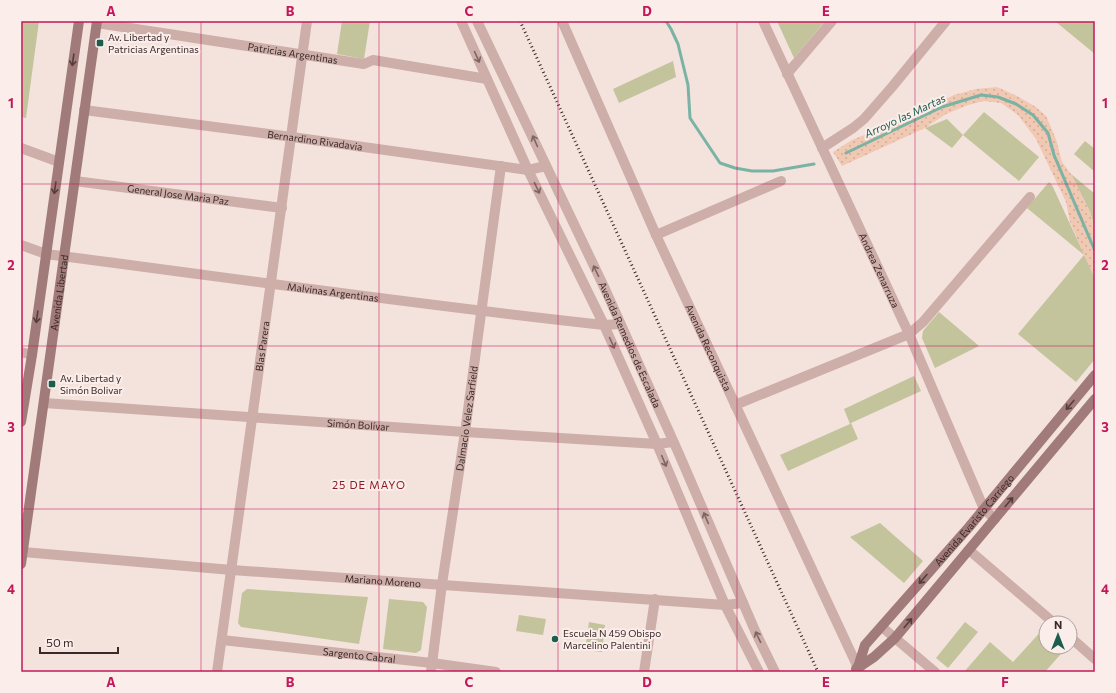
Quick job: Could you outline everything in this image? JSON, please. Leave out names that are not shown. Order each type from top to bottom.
[{"type":"street","name":"Avenida Libertad","points":[[21,422],[32,355],[78,21]]},
{"type":"street","name":"Blas Parera","points":[[217,672],[307,21]]},
{"type":"street","name":"Avenida Remedios de Escalada","points":[[461,21],[528,170],[604,325],[657,444],[725,605],[758,672]]},
{"type":"street","name":"Avenida Remedios de Escalada","points":[[477,21],[620,324],[775,672]]},
{"type":"street","name":"Avenida Reconquista","points":[[562,21],[656,235],[857,670]]},
{"type":"street","name":"Andrea Zenarruza","points":[[763,21],[909,334],[984,509],[995,519]]},
{"type":"street","points":[[787,74],[832,21]]},
{"type":"street","points":[[822,148],[864,119],[946,21]]},
{"type":"street","name":"Avenida Libertad","points":[[21,564],[97,22]]},
{"type":"street","name":"Patricias Argentinas","points":[[97,22],[302,55],[364,64],[373,60],[487,79]]},
{"type":"street","name":"Bernardino Rivadavia","points":[[84,110],[528,170],[546,166]]},
{"type":"street","points":[[21,148],[59,162]]},
{"type":"street","name":"Dalmacio Velez Sarfield","points":[[432,667],[442,584],[465,432],[480,312],[501,166]]},
{"type":"street","name":"General Jose Maria Paz","points":[[74,181],[282,208]]},
{"type":"street","points":[[656,235],[781,181]]},
{"type":"street","points":[[735,405],[909,334],[923,322],[1030,197]]},
{"type":"street","name":"Malvinas Argentinas","points":[[21,245],[46,254],[480,312],[604,325],[620,324]]},
{"type":"street","points":[[21,352],[32,355]]},
{"type":"street","name":"Avenida Evaristo Carriego","points":[[857,670],[865,645],[984,509],[1095,375]]},
{"type":"street","name":"Avenida Evaristo Carriego","points":[[857,670],[895,638],[1095,399]]},
{"type":"street","name":"Simón Bolívar","points":[[44,403],[657,444],[673,442]]},
{"type":"street","points":[[969,550],[1045,615]]},
{"type":"street","name":"Mariano Moreno","points":[[23,552],[232,570],[725,605],[743,603]]},
{"type":"street","points":[[644,672],[655,599]]},
{"type":"street","points":[[882,627],[935,672]]},
{"type":"street","name":"Sargento Cabral","points":[[222,640],[432,667],[496,672]]},
{"type":"street","points":[[1078,644],[1095,659]]},
{"type":"green space","points":[[21,21],[39,21],[26,118],[21,117]]},
{"type":"green space","points":[[342,21],[370,21],[364,59],[337,54]]},
{"type":"green space","points":[[777,21],[825,21],[794,58]]},
{"type":"green space","points":[[1095,21],[1095,54],[1056,22]]},
{"type":"green space","points":[[673,61],[676,77],[619,103],[613,89]]},
{"type":"green space","points":[[984,112],[1039,157],[1019,181],[963,135]]},
{"type":"green space","points":[[947,119],[963,135],[952,148],[925,128]]},
{"type":"green space","points":[[1085,141],[1095,149],[1095,172],[1074,154]]},
{"type":"green space","points":[[1071,174],[1095,194],[1095,229],[1090,212]]},
{"type":"green space","points":[[1049,182],[1052,185],[1095,278],[1095,359],[1076,382],[1018,334],[1084,255],[1027,208]]},
{"type":"green space","points":[[939,312],[979,346],[935,368],[922,338],[923,331]]},
{"type":"green space","points":[[914,376],[921,391],[851,423],[858,439],[788,471],[780,455],[850,424],[844,409]]},
{"type":"green space","points":[[880,523],[923,561],[904,583],[850,537]]},
{"type":"green space","points":[[247,589],[368,597],[359,644],[241,627],[238,623],[242,593]]},
{"type":"green space","points":[[389,599],[423,602],[427,607],[421,650],[416,653],[383,649]]},
{"type":"green space","points":[[519,615],[546,619],[543,635],[516,631]]},
{"type":"green space","points":[[589,622],[605,625],[602,652],[585,650]]},
{"type":"green space","points":[[965,622],[978,632],[948,668],[936,658]]},
{"type":"green space","points":[[1038,635],[1038,655],[1060,655],[1045,672],[964,672],[990,642],[1013,662]]},
{"type":"sand","points":[[997,87],[1036,107],[1046,116],[1056,139],[1062,162],[1071,174],[1090,212],[1095,229],[1095,278],[1070,222],[1066,202],[1036,139],[1018,115],[1001,103],[984,101],[968,105],[946,114],[925,128],[842,166],[833,152],[852,140],[903,119],[954,95],[976,89]]},
{"type":"waterway","name":"Arroyo las Martas","points":[[666,21],[678,44],[688,85],[690,118],[720,163],[735,168],[752,171],[773,171],[814,164]]},
{"type":"waterway","name":"Arroyo las Martas","points":[[846,153],[942,107],[981,95],[998,97],[1016,104],[1033,115],[1048,133],[1054,155],[1095,251]]},
{"type":"railway","points":[[520,21],[818,672]]},
{"type":"place","name":"Av. Libertad y Patricias Argentinas","points":[[100,43]]},
{"type":"place","name":"Av. Libertad y Simón Bolivar","points":[[52,384]]},
{"type":"place","name":"Escuela N 459 Obispo Marcelino Palentini","points":[[555,639]]},
{"type":"district","name":"25 DE MAYO","points":[[369,485]]}]
